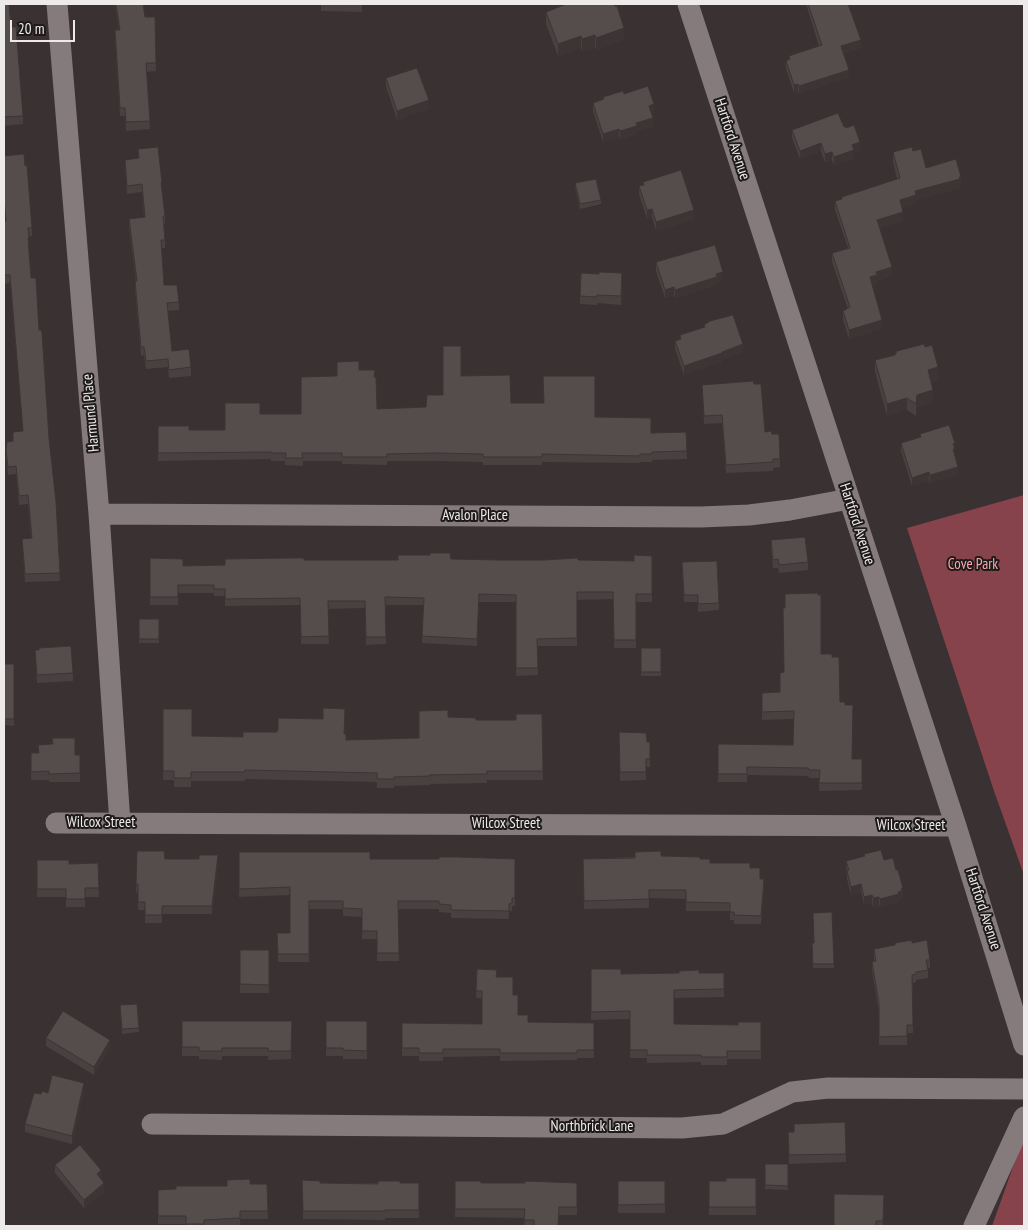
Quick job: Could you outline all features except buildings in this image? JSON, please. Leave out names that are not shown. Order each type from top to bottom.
[{"type":"street","name":"Harmund Place","points":[[57,4],[99,514],[120,823]]},
{"type":"street","name":"Hartford Avenue","points":[[688,4],[956,826],[1024,1045]]},
{"type":"street","name":"Avalon Place","points":[[99,514],[701,517],[790,510],[849,499]]},
{"type":"street","name":"Wilcox Street","points":[[56,823],[956,826]]},
{"type":"street","name":"Northbrick Lane","points":[[152,1124],[682,1128],[723,1124],[792,1092],[828,1088],[1024,1089]]},
{"type":"street","points":[[974,1226],[1024,1118]]},
{"type":"green space","name":"Cove Park","points":[[1024,495],[1024,875],[994,791],[907,528]]},
{"type":"green space","points":[[1024,1145],[1024,1226],[992,1226],[1020,1147]]}]
